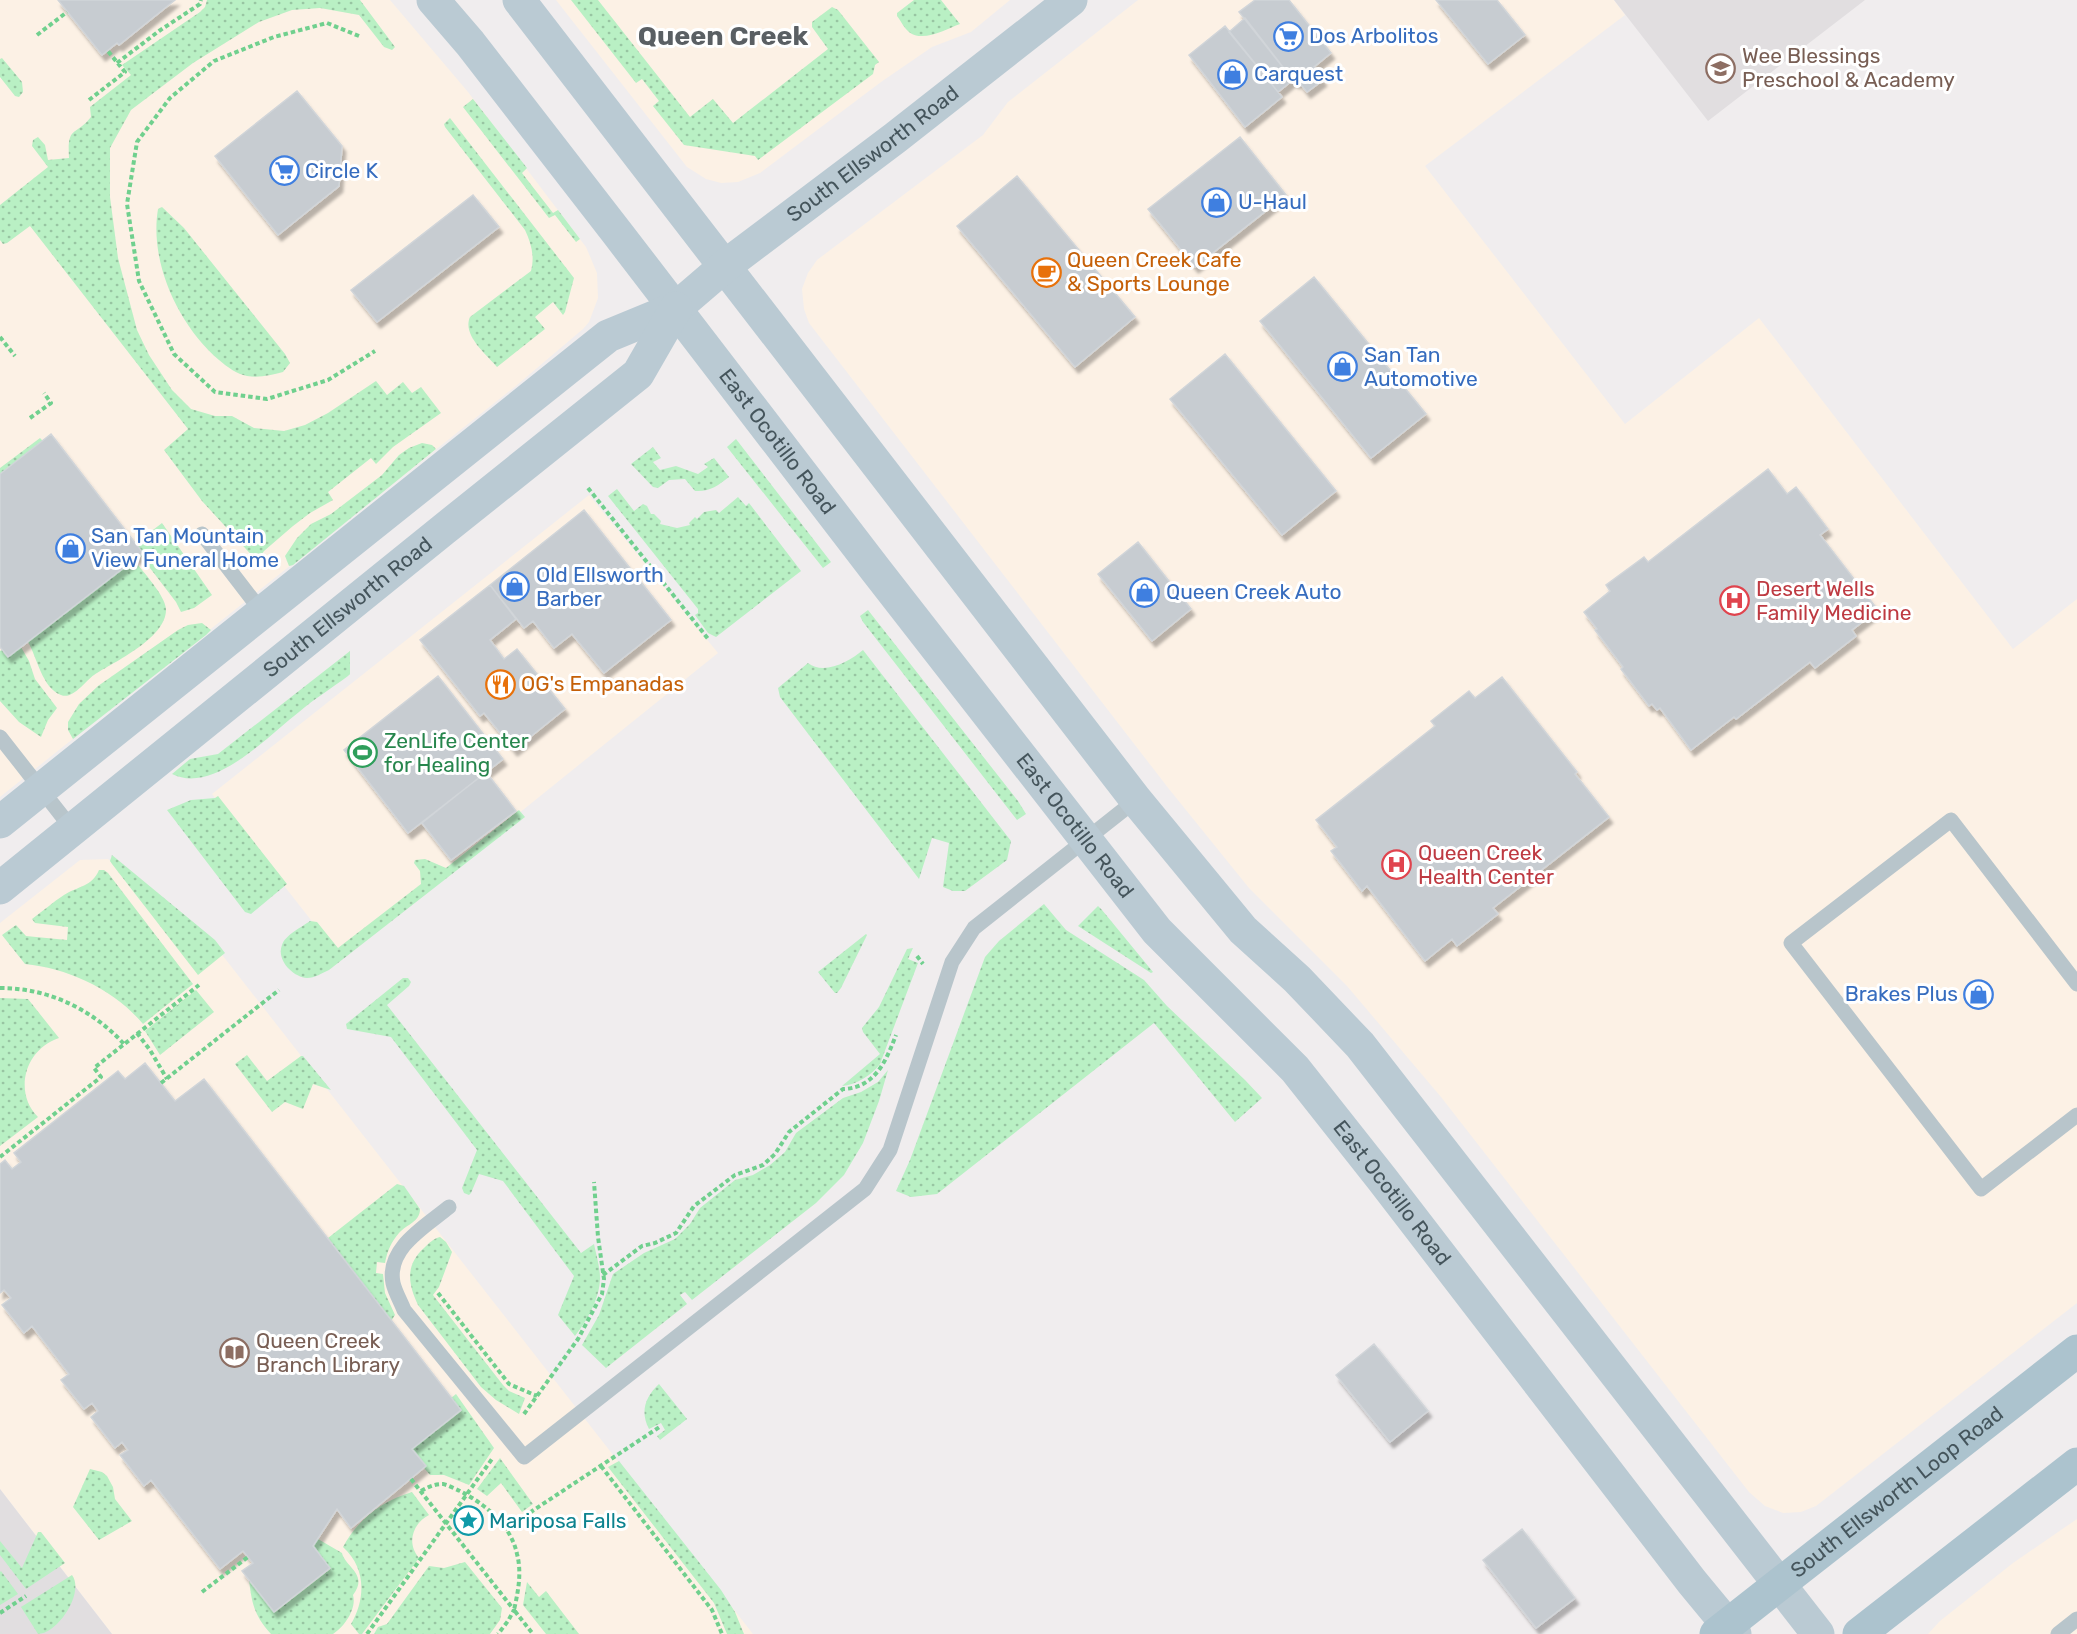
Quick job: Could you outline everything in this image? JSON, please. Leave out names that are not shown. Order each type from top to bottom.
[{"type":"main road","name":"East Ocotillo Road","points":[[434,0],[676,308],[875,569],[1157,930],[1294,1070],[1382,1179],[1692,1582],[1726,1631]]},
{"type":"main road","points":[[519,0],[1136,800],[1243,930],[1297,979],[1360,1045],[1818,1634]]},
{"type":"main road","name":"South Ellsworth Road","points":[[0,822],[608,336],[676,308],[725,266],[904,131],[1071,0]]},
{"type":"main road","name":"South Ellsworth Road","points":[[0,888],[638,374],[676,308]]},
{"type":"main road","name":"South Ellsworth Loop Road","points":[[1726,1631],[1778,1585],[2077,1351]]},
{"type":"main road","points":[[1859,1634],[2077,1464]]},
{"type":"lane","points":[[202,534],[262,612]]},
{"type":"lane","points":[[0,737],[73,830]]},
{"type":"lane","points":[[449,1207],[406,1241],[395,1262],[393,1282],[404,1310],[524,1457],[865,1189],[890,1150],[952,962],[974,928],[1136,800]]},
{"type":"lane","points":[[2077,984],[1951,819],[1791,944],[1981,1189],[2077,1115]]},
{"type":"lane","points":[[2058,1634],[2077,1619]]},
{"type":"path","points":[[117,63],[200,4],[201,0]]},
{"type":"path","points":[[37,35],[67,12]]},
{"type":"path","points":[[359,36],[327,23],[274,37],[214,61],[170,98],[137,142],[127,204],[139,280],[174,354],[215,392],[267,399],[328,380],[375,351]]},
{"type":"path","points":[[89,100],[125,72],[107,50]]},
{"type":"path","points":[[0,337],[15,356]]},
{"type":"path","points":[[30,418],[51,403],[44,393]]},
{"type":"path","points":[[588,488],[709,640]]},
{"type":"path","points":[[917,956],[924,965]]},
{"type":"path","points":[[0,1157],[101,1077],[94,1068],[199,985]]},
{"type":"path","points":[[0,987],[26,990],[78,1006],[110,1028],[124,1044]]},
{"type":"path","points":[[161,1083],[279,990]]},
{"type":"path","points":[[603,1275],[642,1246],[655,1244],[676,1233],[694,1206],[735,1175],[763,1165],[775,1154],[789,1132],[843,1089],[854,1089],[871,1080],[886,1063],[898,1030]]},
{"type":"path","points":[[137,1034],[150,1050],[167,1079]]},
{"type":"path","points":[[438,1293],[509,1384],[537,1396]]},
{"type":"path","points":[[505,1529],[661,1426]]},
{"type":"path","points":[[601,1466],[712,1610],[722,1634]]},
{"type":"path","points":[[411,1479],[532,1634]]},
{"type":"path","points":[[421,1491],[432,1485],[444,1484],[474,1498],[488,1508],[511,1537],[518,1555],[519,1576],[514,1610],[498,1634]]},
{"type":"path","points":[[202,1592],[248,1557]]},
{"type":"path","points":[[0,1613],[26,1596]]},
{"type":"shaded area","points":[[0,0],[390,0],[468,92],[586,247],[597,273],[598,298],[589,322],[583,329],[517,385],[0,797]]},
{"type":"shaded area","points":[[556,0],[1010,0],[971,32],[932,47],[881,82],[760,173],[738,182],[721,183],[706,179],[687,167]]},
{"type":"shaded area","points":[[1138,0],[1614,0],[1625,15],[1425,166],[1625,424],[1759,318],[2013,649],[2077,599],[2077,1303],[1816,1506],[1801,1512],[1783,1513],[1765,1506],[1749,1492],[1441,1097],[1347,986],[1249,888],[1169,789],[809,323],[804,309],[802,289],[808,273],[817,260],[983,135],[1008,102]]},
{"type":"shaded area","name":"Wee Blessings Preschool & Academy","points":[[1614,0],[1865,0],[1708,121]]},
{"type":"shaded area","points":[[589,495],[718,653],[340,957],[212,794]]},
{"type":"shaded area","points":[[108,859],[216,947],[753,1634],[112,1634],[0,1489],[0,923],[80,860]]},
{"type":"shaded area","points":[[0,1489],[64,1572],[112,1634],[0,1634]]},
{"type":"shaded area","points":[[2077,1519],[2077,1634],[1928,1634],[1940,1621],[2013,1563]]},
{"type":"green space","points":[[207,0],[360,0],[395,47],[392,50],[384,47],[359,15],[320,8],[292,10],[259,22],[193,63],[131,110],[110,148],[110,197],[118,258],[137,330],[149,355],[172,390],[191,409],[215,416],[232,416],[254,428],[284,431],[305,425],[328,413],[376,381],[387,395],[403,382],[412,393],[421,387],[441,413],[393,447],[376,464],[371,458],[328,492],[333,500],[293,526],[264,551],[257,561],[202,501],[164,450],[188,429],[30,226],[7,243],[3,244],[0,240],[0,205],[48,167],[32,146],[33,140],[38,137],[45,145],[48,160],[69,158],[69,140],[73,133],[91,117],[90,107],[131,75],[122,65],[200,12]]},
{"type":"green space","points":[[571,0],[598,0],[690,117],[713,99],[733,123],[828,49],[812,27],[812,22],[832,7],[838,10],[879,62],[875,65],[873,74],[758,160],[755,156],[684,145],[653,106],[659,101],[642,79],[636,83]]},
{"type":"green space","points":[[914,0],[941,0],[960,24],[928,36],[915,35],[907,30],[897,16],[897,13]]},
{"type":"green space","points":[[2,58],[22,82],[23,92],[19,97],[15,96],[0,77],[0,59]]},
{"type":"green space","points":[[473,99],[527,168],[522,173],[553,213],[558,210],[580,239],[576,242],[555,215],[549,218],[463,107]]},
{"type":"green space","points":[[450,118],[574,278],[563,315],[553,302],[535,317],[545,329],[497,367],[472,337],[468,324],[470,317],[531,271],[532,250],[525,230],[445,127],[444,124]]},
{"type":"green space","points":[[162,207],[184,228],[285,354],[290,363],[283,372],[256,377],[240,374],[219,360],[191,330],[170,292],[158,251],[156,230],[158,209]]},
{"type":"green space","points":[[40,438],[43,441],[0,474],[0,468]]},
{"type":"green space","points":[[736,439],[831,562],[823,568],[727,447]]},
{"type":"green space","points":[[422,443],[432,445],[436,449],[289,566],[285,556],[297,538],[311,524],[331,514],[382,475],[399,455]]},
{"type":"green space","points":[[653,447],[661,458],[653,462],[660,470],[676,466],[698,474],[708,467],[704,464],[714,458],[729,477],[717,486],[705,490],[695,491],[685,479],[669,480],[658,488],[653,487],[631,464]]},
{"type":"green space","points":[[617,489],[634,511],[643,504],[661,521],[660,524],[677,528],[690,525],[689,523],[695,517],[697,519],[704,512],[716,510],[719,513],[738,497],[746,506],[749,503],[801,571],[716,637],[708,633],[695,615],[698,609],[608,496]]},
{"type":"green space","points":[[162,523],[212,595],[194,608],[181,612],[140,555],[143,553],[136,543]]},
{"type":"green space","points":[[134,560],[165,603],[164,620],[158,630],[138,648],[94,675],[70,695],[61,695],[54,691],[45,679],[28,642]]},
{"type":"green space","points":[[868,610],[1026,814],[1017,820],[863,622],[860,616]]},
{"type":"green space","points":[[202,623],[211,630],[206,635],[73,739],[68,730],[68,722],[79,704],[98,686],[178,630],[188,625]]},
{"type":"green space","points":[[21,647],[35,679],[57,708],[48,720],[41,737],[19,722],[0,701],[0,651],[2,650],[8,657]]},
{"type":"green space","points":[[863,650],[1011,841],[1007,860],[965,891],[953,891],[943,887],[949,843],[932,838],[919,879],[780,697],[778,688],[808,663],[814,667],[829,668],[837,666]]},
{"type":"green space","points":[[350,651],[350,674],[348,676],[240,760],[223,770],[205,776],[188,778],[172,774],[190,759],[218,754]]},
{"type":"green space","points":[[218,796],[287,884],[251,914],[245,912],[167,810],[191,800]]},
{"type":"green space","points":[[519,810],[525,817],[329,970],[307,978],[296,975],[287,967],[281,956],[284,941],[310,921],[317,922],[338,948],[421,884],[420,871],[414,863],[415,860],[425,859],[446,868]]},
{"type":"green space","points":[[112,855],[215,940],[225,953],[198,975],[112,864],[110,861]]},
{"type":"green space","points":[[99,870],[108,873],[193,984],[143,1024],[119,1001],[90,983],[58,970],[25,964],[2,935],[16,925],[26,936],[67,940],[68,927],[35,923],[32,919],[64,895],[89,883]]},
{"type":"green space","points":[[1044,904],[1066,930],[1144,980],[1167,1006],[1262,1098],[1235,1122],[1154,1023],[937,1194],[911,1197],[896,1191],[910,1160],[985,957],[999,941]]},
{"type":"green space","points":[[1098,906],[1153,972],[1151,973],[1078,926]]},
{"type":"green space","points":[[866,934],[841,988],[835,993],[818,972]]},
{"type":"green space","points":[[913,948],[908,959],[918,963],[880,1064],[863,1079],[842,1086],[880,1054],[862,1028],[879,1007],[907,949]]},
{"type":"green space","points":[[403,978],[408,978],[411,982],[409,986],[387,1005],[581,1253],[594,1244],[600,1278],[598,1293],[592,1309],[575,1336],[558,1315],[574,1276],[503,1181],[479,1174],[471,1193],[469,1195],[464,1193],[462,1188],[477,1150],[391,1037],[347,1029],[346,1024]]},
{"type":"green space","points":[[196,990],[214,1012],[160,1055],[145,1031]]},
{"type":"green space","points":[[0,998],[28,999],[59,1038],[38,1051],[26,1072],[26,1096],[30,1107],[38,1117],[0,1146]]},
{"type":"green space","points":[[247,1055],[267,1081],[303,1056],[331,1090],[313,1084],[303,1109],[285,1102],[272,1112],[235,1064]]},
{"type":"green space","points":[[888,1070],[863,1143],[844,1175],[816,1203],[692,1300],[685,1292],[680,1295],[687,1304],[606,1368],[582,1345],[599,1315],[613,1274],[644,1253],[675,1239],[690,1224],[700,1208],[735,1180],[753,1175],[770,1165],[785,1152],[796,1133],[843,1098],[861,1092],[878,1082]]},
{"type":"green space","points":[[397,1184],[404,1186],[420,1209],[418,1217],[394,1240],[385,1263],[377,1262],[376,1273],[383,1274],[385,1293],[395,1315],[391,1321],[328,1238]]},
{"type":"green space","points":[[440,1237],[452,1252],[439,1287],[433,1295],[503,1385],[509,1391],[525,1398],[519,1414],[496,1400],[481,1387],[418,1305],[410,1282],[411,1268],[418,1254],[431,1241]]},
{"type":"green space","points":[[659,1384],[687,1419],[660,1440],[657,1436],[665,1430],[661,1423],[649,1429],[645,1417],[647,1399]]},
{"type":"green space","points":[[456,1394],[494,1448],[469,1485],[444,1475],[430,1475],[424,1468],[426,1466],[412,1449],[461,1411],[451,1398]]},
{"type":"green space","points":[[500,1458],[533,1504],[522,1512],[501,1483],[487,1496],[477,1489]]},
{"type":"green space","points":[[619,1461],[721,1590],[735,1612],[744,1634],[727,1634],[714,1603],[608,1467]]},
{"type":"green space","points":[[90,1469],[107,1476],[113,1487],[115,1499],[132,1521],[99,1540],[73,1507]]},
{"type":"green space","points":[[412,1492],[429,1515],[419,1523],[413,1534],[413,1546],[419,1558],[362,1634],[359,1634],[351,1624],[361,1594],[360,1574],[351,1555],[343,1547],[356,1528],[372,1512],[391,1500]]},
{"type":"green space","points":[[38,1532],[41,1532],[65,1563],[26,1589],[0,1555],[0,1541],[22,1568]]},
{"type":"green space","points":[[318,1539],[342,1553],[357,1576],[357,1588],[353,1595],[353,1606],[349,1617],[333,1634],[271,1634],[255,1609],[249,1580],[275,1612],[330,1569],[313,1546]]},
{"type":"green space","points":[[465,1562],[502,1608],[500,1620],[490,1634],[374,1634],[378,1627],[387,1624],[429,1566],[444,1568]]},
{"type":"green space","points":[[0,1572],[18,1594],[0,1605]]},
{"type":"green space","points":[[72,1575],[75,1591],[67,1611],[54,1627],[38,1634],[21,1607]]},
{"type":"green space","points":[[527,1582],[539,1597],[546,1591],[579,1634],[546,1634],[523,1605]]},
{"type":"building","points":[[58,0],[175,0],[119,45],[117,43],[102,55]]},
{"type":"building","name":"Dos Arbolitos","points":[[1255,0],[1289,0],[1331,53],[1314,67],[1323,80],[1307,92],[1298,81],[1296,83],[1293,80],[1239,12]]},
{"type":"building","points":[[1436,0],[1497,0],[1525,35],[1488,64]]},
{"type":"building","points":[[1245,18],[1293,80],[1278,92],[1229,32]]},
{"type":"building","name":"Carquest","points":[[1225,26],[1282,97],[1245,127],[1189,55]]},
{"type":"building","name":"Circle K","points":[[297,91],[342,146],[339,186],[278,235],[215,156]]},
{"type":"building","name":"U-Haul","points":[[1240,137],[1286,195],[1195,267],[1148,209]]},
{"type":"building","name":"Queen Creek Cafe & Sports Lounge","points":[[1017,176],[1135,317],[1075,367],[957,226]]},
{"type":"building","points":[[473,195],[499,227],[377,322],[351,290]]},
{"type":"building","name":"San Tan Automotive","points":[[1314,277],[1426,414],[1371,458],[1260,321]]},
{"type":"building","points":[[1225,354],[1336,491],[1282,535],[1170,399]]},
{"type":"building","name":"San Tan Mountain View Funeral Home","points":[[51,434],[143,553],[8,657],[0,647],[0,474]]},
{"type":"building","name":"Desert Wells Family Medicine","points":[[1768,469],[1787,494],[1796,487],[1828,529],[1820,535],[1878,610],[1852,630],[1856,636],[1815,668],[1810,662],[1736,719],[1734,717],[1691,750],[1660,708],[1657,710],[1652,704],[1649,706],[1621,669],[1623,667],[1584,612],[1610,591],[1606,585],[1644,557],[1648,562]]},
{"type":"building","points":[[584,510],[671,620],[604,673],[572,634],[554,648],[533,621],[524,628],[490,585]]},
{"type":"building","name":"Queen Creek Auto","points":[[1138,542],[1191,609],[1152,641],[1098,574]]},
{"type":"building","name":"OG's Empanadas","points":[[490,585],[516,619],[490,640],[504,659],[517,649],[565,709],[514,750],[484,713],[480,716],[420,640]]},
{"type":"building","points":[[438,676],[503,759],[408,833],[344,750]]},
{"type":"building","points":[[1502,677],[1577,772],[1575,774],[1609,817],[1493,908],[1498,914],[1457,946],[1452,939],[1425,961],[1367,886],[1362,891],[1331,851],[1337,847],[1316,820],[1435,726],[1431,721],[1469,691],[1475,698]]},
{"type":"building","points":[[486,772],[516,811],[451,860],[422,823]]},
{"type":"building","name":"Queen Creek Branch Library","points":[[145,1063],[175,1101],[204,1079],[461,1410],[412,1449],[426,1466],[351,1528],[337,1509],[313,1546],[330,1568],[274,1612],[242,1571],[253,1563],[243,1551],[220,1569],[151,1480],[144,1486],[120,1455],[128,1450],[122,1442],[115,1448],[91,1417],[98,1411],[92,1403],[84,1409],[61,1380],[69,1374],[32,1326],[24,1333],[2,1305],[11,1298],[4,1290],[0,1293],[0,1164],[5,1160],[12,1169],[21,1162],[14,1153],[118,1071],[125,1079]]},
{"type":"building","points":[[1374,1344],[1428,1411],[1390,1442],[1336,1375]]},
{"type":"building","points":[[1522,1529],[1575,1598],[1536,1628],[1483,1560]]},
{"type":"place","name":"Dos Arbolitos","points":[[1288,36]]},
{"type":"place","name":"Wee Blessings Preschool & Academy","points":[[1721,68]]},
{"type":"place","name":"Carquest","points":[[1233,74]]},
{"type":"place","name":"Circle K","points":[[284,171]]},
{"type":"place","name":"U-Haul","points":[[1217,202]]},
{"type":"place","name":"Queen Creek Cafe & Sports Lounge","points":[[1046,272]]},
{"type":"place","name":"San Tan Automotive","points":[[1343,367]]},
{"type":"place","name":"San Tan Mountain View Funeral Home","points":[[70,548]]},
{"type":"place","name":"Old Ellsworth Barber","points":[[515,587]]},
{"type":"place","name":"Queen Creek Auto","points":[[1145,592]]},
{"type":"place","name":"Desert Wells Family Medicine","points":[[1735,601]]},
{"type":"place","name":"OG's Empanadas","points":[[500,684]]},
{"type":"place","name":"ZenLife Center for Healing","points":[[363,753]]},
{"type":"place","name":"Queen Creek Health Center","points":[[1397,865]]},
{"type":"place","name":"Brakes Plus","points":[[1979,994]]},
{"type":"place","name":"Queen Creek Branch Library","points":[[235,1353]]},
{"type":"place","name":"Mariposa Falls","points":[[468,1521]]},
{"type":"district","name":"Queen Creek","points":[[723,36]]}]
